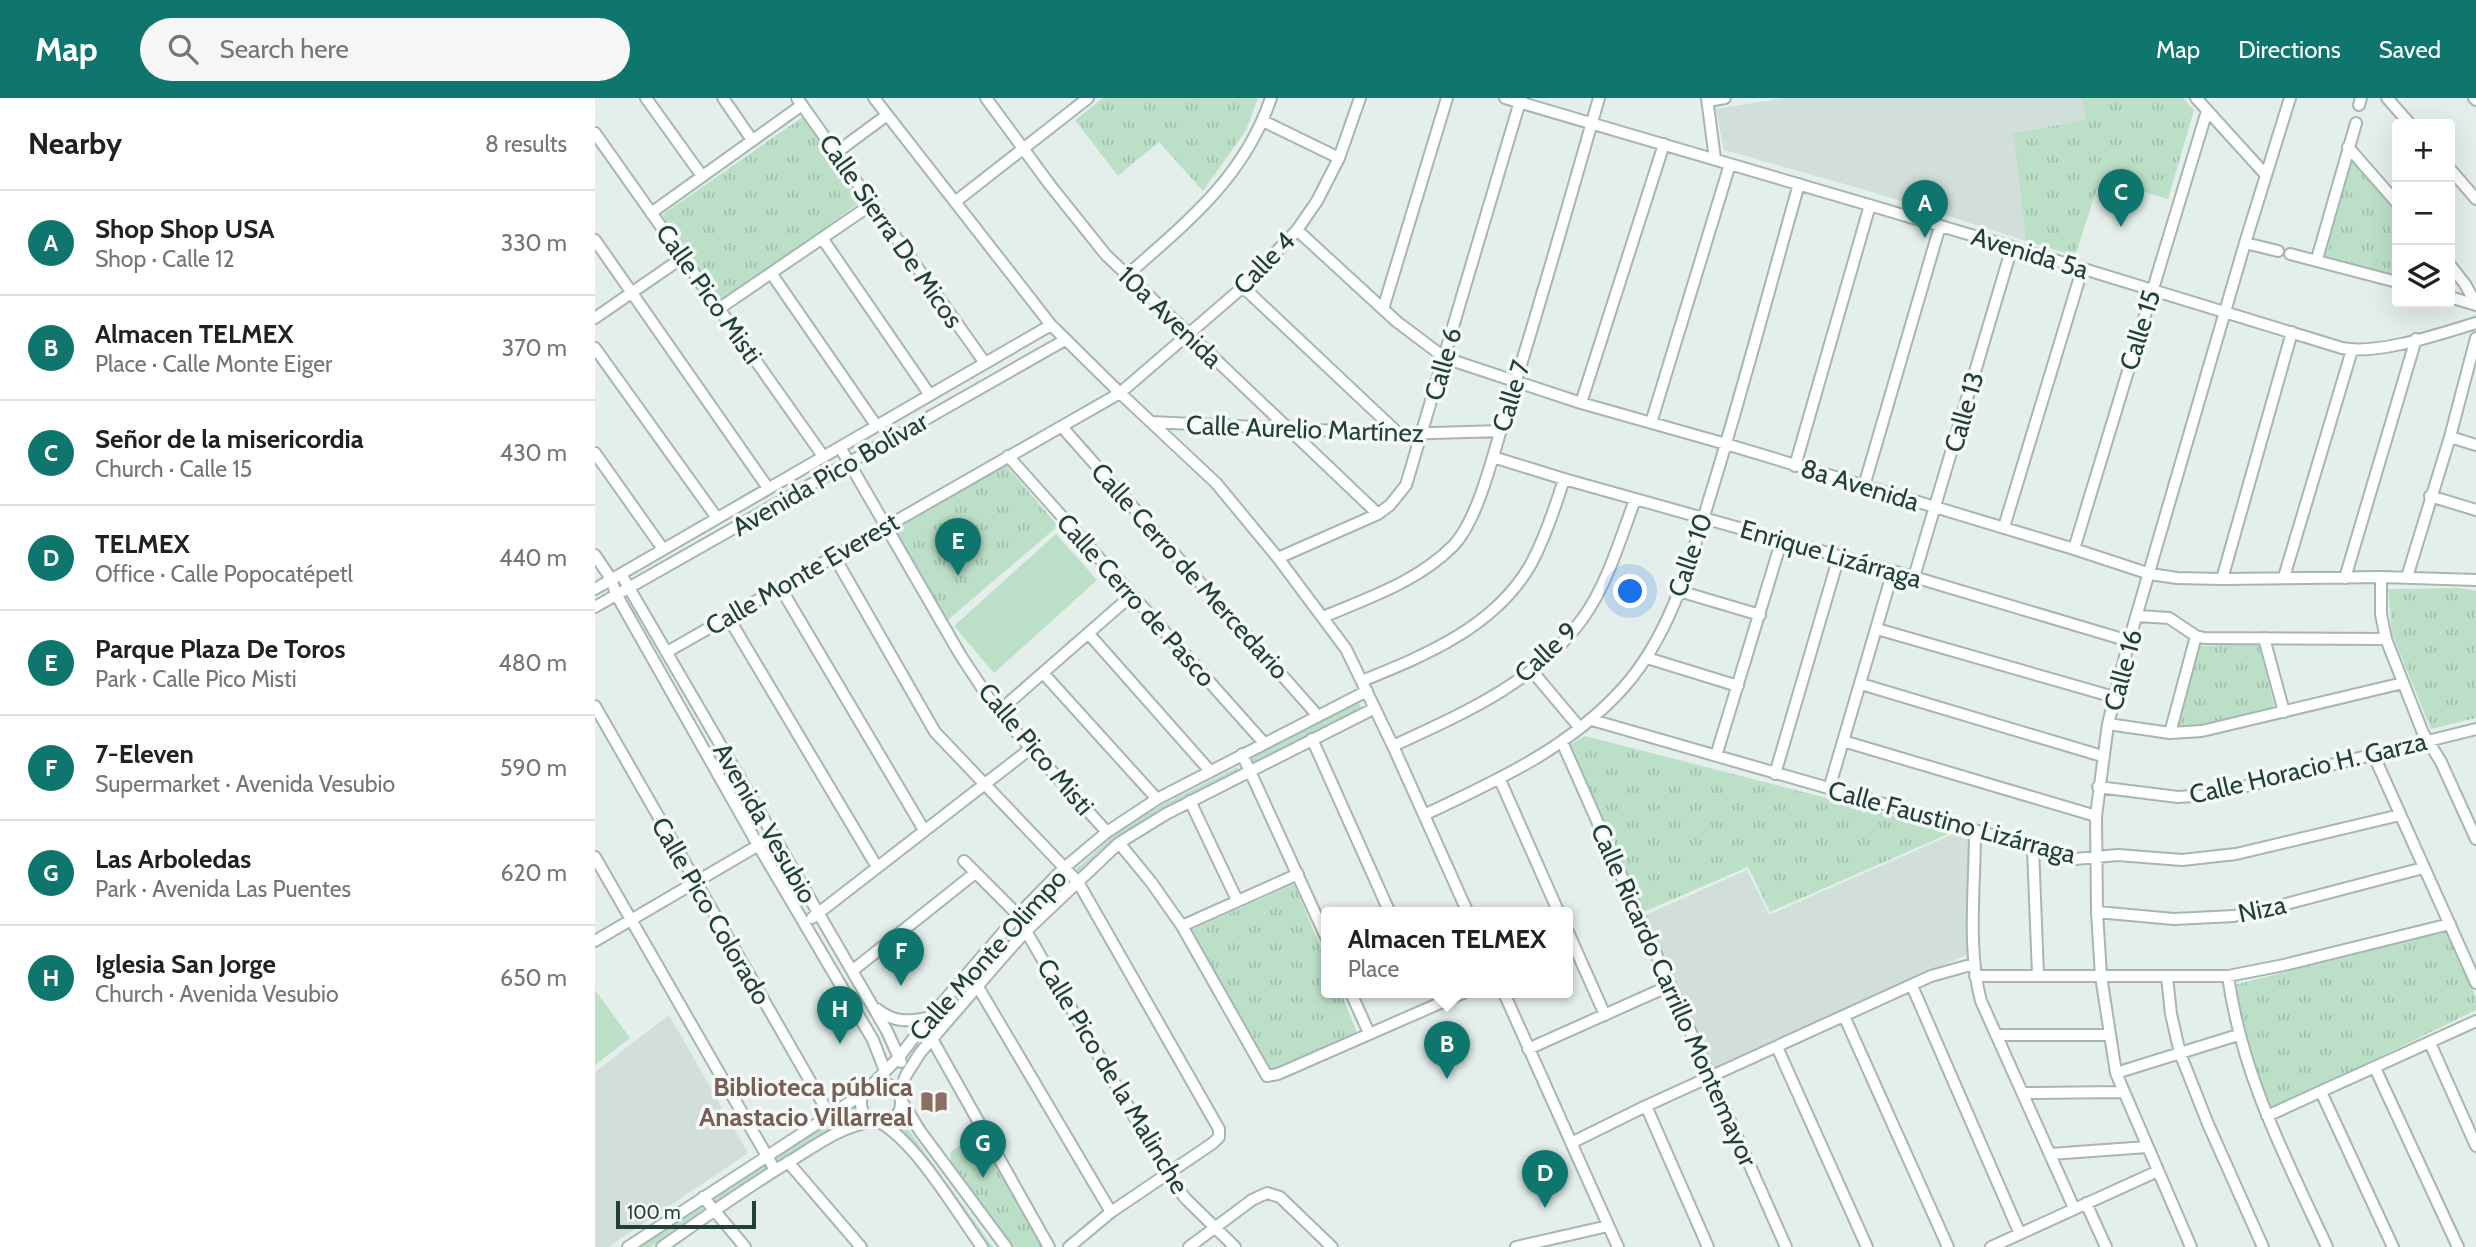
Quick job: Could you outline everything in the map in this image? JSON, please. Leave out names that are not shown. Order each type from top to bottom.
[{"type":"street","points":[[646,98],[702,176]]},
{"type":"street","points":[[723,98],[753,141]]},
{"type":"street","points":[[874,98],[1051,325],[1216,482],[1323,617],[1346,649],[1365,686],[1465,907]]},
{"type":"street","name":"10a Avenida","points":[[986,98],[1079,223],[1126,276],[1377,514]]},
{"type":"street","points":[[955,202],[1088,98]]},
{"type":"street","points":[[1126,276],[1223,186],[1241,162],[1263,121],[1271,98]]},
{"type":"street","name":"Calle 4","points":[[1120,393],[1243,287],[1297,230],[1317,201],[1339,158],[1360,98]]},
{"type":"street","points":[[1383,309],[1447,98]]},
{"type":"street","name":"Avenida 5a","points":[[1505,98],[1521,100],[1591,124],[2352,350],[2416,340],[2476,323]]},
{"type":"street","name":"Calle 7","points":[[1323,617],[1408,580],[1454,545],[1472,516],[1516,383],[1599,98]]},
{"type":"street","points":[[1716,159],[1708,100],[1725,98]]},
{"type":"street","points":[[2196,98],[2265,174]]},
{"type":"street","name":"Calle 16","points":[[2191,1247],[2116,1073],[2101,976],[2095,857],[2098,787],[2113,697],[2265,174],[2290,98]]},
{"type":"street","points":[[2387,98],[2406,119]]},
{"type":"street","name":"Calle 6","points":[[1277,558],[1377,514],[1390,505],[1406,485],[1521,100]]},
{"type":"street","points":[[651,213],[753,141],[799,101]]},
{"type":"street","name":"Calle Sierra De Micos","points":[[799,101],[985,363]]},
{"type":"street","name":"Calle 15","points":[[2074,549],[2207,111]]},
{"type":"street","points":[[837,152],[887,115]]},
{"type":"street","points":[[1263,121],[1339,158]]},
{"type":"street","points":[[2317,259],[2356,123]]},
{"type":"street","name":"Calle Pico Misti","points":[[595,133],[823,456]]},
{"type":"street","points":[[1581,403],[1664,144]]},
{"type":"street","points":[[2348,147],[2392,197]]},
{"type":"street","points":[[1651,423],[1730,164]]},
{"type":"street","points":[[2455,175],[2476,199]]},
{"type":"street","name":"Calle 10","points":[[1424,815],[1500,780],[1562,742],[1592,719],[1624,688],[1647,658],[1679,591],[1703,519],[1799,184]]},
{"type":"street","points":[[720,308],[871,204]]},
{"type":"street","points":[[1795,466],[1870,205]]},
{"type":"street","points":[[1864,486],[1940,226]]},
{"type":"street","name":"8a Avenida","points":[[1297,230],[1410,334],[1445,358],[1581,403],[2004,527],[2150,574],[2177,578],[2222,579],[2407,577],[2476,580]]},
{"type":"street","points":[[822,238],[930,395]]},
{"type":"street","points":[[595,240],[768,488]]},
{"type":"street","points":[[2245,243],[2278,251]]},
{"type":"street","name":"Calle 13","points":[[1914,577],[2012,247]]},
{"type":"street","points":[[2290,254],[2392,281]]},
{"type":"street","points":[[595,318],[681,258]]},
{"type":"street","points":[[2004,527],[2082,270]]},
{"type":"street","points":[[2455,271],[2476,304]]},
{"type":"street","points":[[771,273],[876,425]]},
{"type":"street","points":[[1243,287],[1399,434]]},
{"type":"street","points":[[2455,298],[2476,304]]},
{"type":"street","name":"Avenida Pico Bolívar","points":[[595,589],[1051,325]]},
{"type":"street","points":[[2222,579],[2292,332]]},
{"type":"street","points":[[2407,577],[2430,496],[2471,379],[2476,338]]},
{"type":"street","name":"Avenida Pico Bolívar","points":[[595,607],[1065,340]]},
{"type":"street","points":[[2345,578],[2416,340]]},
{"type":"street","points":[[595,348],[717,518]]},
{"type":"street","points":[[2284,577],[2352,350]]},
{"type":"street","name":"Calle Monte Everest","points":[[667,652],[1120,393]]},
{"type":"street","name":"Calle Aurelio Martínez","points":[[1151,422],[1399,434],[1501,431]]},
{"type":"street","name":"Calle Cerro de Mercedario","points":[[1062,427],[1318,716]]},
{"type":"street","points":[[2450,437],[2476,445]]},
{"type":"street","name":"Calle Pico Misti","points":[[840,447],[961,656],[998,712],[1107,832]]},
{"type":"street","points":[[595,453],[663,549]]},
{"type":"street","name":"Calle Cerro de Pasco","points":[[1008,456],[1265,743]]},
{"type":"street","name":"Enrique Lizárraga","points":[[1493,457],[2129,641]]},
{"type":"street","name":"Calle Monte Olimpo","points":[[873,1085],[1018,915],[1064,868],[1107,832],[1157,799],[1318,716],[1365,686],[1453,640],[1479,622],[1518,583],[1531,563],[1564,479]]},
{"type":"street","points":[[2430,496],[2476,510]]},
{"type":"street","name":"Calle 9","points":[[1393,746],[1454,718],[1532,671],[1558,647],[1592,603],[1635,500]]},
{"type":"street","points":[[1716,756],[1782,540]]},
{"type":"street","points":[[595,555],[616,577]]},
{"type":"street","points":[[834,556],[928,722],[943,742],[1078,882],[1217,1124],[1219,1137],[1111,1212],[1069,1247]]},
{"type":"street","points":[[1775,774],[1839,556]]},
{"type":"street","points":[[1829,789],[1893,571]]},
{"type":"street","name":"Avenida Vesubio","points":[[616,577],[629,587],[667,652],[871,1004],[906,1075]]},
{"type":"street","name":"Avenida Vesubio","points":[[616,577],[616,594],[758,845],[873,1040],[885,1071]]},
{"type":"street","points":[[2381,577],[2381,614],[2386,639],[2428,741],[2441,762],[2476,839]]},
{"type":"street","points":[[781,587],[924,830]]},
{"type":"street","points":[[1679,591],[1760,615]]},
{"type":"street","points":[[998,712],[1132,595]]},
{"type":"street","points":[[2138,616],[2169,618],[2196,636],[2214,639],[2386,639]]},
{"type":"street","points":[[728,617],[877,867]]},
{"type":"street","points":[[1877,629],[2113,697]]},
{"type":"street","points":[[1088,633],[1210,771]]},
{"type":"street","points":[[2170,733],[2196,636]]},
{"type":"street","points":[[2264,638],[2284,712]]},
{"type":"street","points":[[1647,658],[1738,686]]},
{"type":"street","points":[[1532,671],[1580,728]]},
{"type":"street","points":[[1043,673],[1157,799]]},
{"type":"street","points":[[2108,724],[2170,733],[2218,728],[2403,683]]},
{"type":"street","points":[[1861,684],[2102,756]]},
{"type":"street","name":"Calle Pico Colorado","points":[[595,706],[829,1114]]},
{"type":"street","name":"Calle Monte Olimpo","points":[[900,1097],[906,1075],[932,1038],[1026,931],[1119,843],[1154,820],[1375,708]]},
{"type":"street","name":"Calle Faustino Lizárraga","points":[[1592,719],[2075,859],[2118,855],[2182,860],[2236,854],[2400,815]]},
{"type":"street","name":"Calle Horacio H. Garza","points":[[2098,787],[2194,797],[2476,729]]},
{"type":"street","points":[[1312,739],[1387,907]]},
{"type":"street","points":[[1843,740],[2096,816]]},
{"type":"street","name":"Calle Ricardo Carrillo Montemayor","points":[[1562,742],[1786,1247]]},
{"type":"street","points":[[804,924],[1030,749]]},
{"type":"street","points":[[1242,754],[1321,925]]},
{"type":"street","points":[[2374,755],[2476,983]]},
{"type":"street","points":[[1500,780],[1556,907]]},
{"type":"street","points":[[1191,801],[1237,900]]},
{"type":"street","points":[[1975,832],[1974,964],[1981,1002],[2074,1208]]},
{"type":"street","points":[[595,941],[773,837]]},
{"type":"street","points":[[1119,843],[1182,926],[1264,1072],[1270,1077],[1451,998]]},
{"type":"street","points":[[2033,848],[2038,975]]},
{"type":"street","points":[[595,857],[775,1170]]},
{"type":"street","points":[[964,861],[1018,915]]},
{"type":"street","name":"Niza","points":[[2097,912],[2174,919],[2234,916],[2423,868]]},
{"type":"street","points":[[852,971],[975,873]]},
{"type":"street","points":[[1182,926],[1299,874]]},
{"type":"street","points":[[1975,976],[2228,976],[2450,924]]},
{"type":"street","name":"Calle Pico de la Malinche","points":[[1026,931],[1167,1173],[1185,1198],[1235,1247]]},
{"type":"street","points":[[1573,943],[1605,1015]]},
{"type":"street","points":[[1571,1143],[1711,1076],[1944,971],[1974,964]]},
{"type":"street","points":[[2228,976],[2238,1035],[2267,1116],[2327,1247]]},
{"type":"street","points":[[2167,977],[2180,1054],[2263,1247]]},
{"type":"street","points":[[1528,1049],[1669,986]]},
{"type":"street","points":[[1912,986],[2020,1234]]},
{"type":"street","points":[[978,987],[1111,1212]]},
{"type":"street","points":[[1353,998],[1369,1033]]},
{"type":"street","points":[[1428,998],[1432,1006]]},
{"type":"street","points":[[1506,998],[1618,1247]]},
{"type":"street","points":[[871,1004],[886,1016],[900,1021],[930,1017]]},
{"type":"street","points":[[1844,1016],[1948,1247]]},
{"type":"street","points":[[2267,1116],[2476,1021]]},
{"type":"street","points":[[1996,1035],[2110,1035]]},
{"type":"street","points":[[2116,1073],[2238,1035]]},
{"type":"street","points":[[932,1038],[1049,1247]]},
{"type":"street","points":[[2430,1043],[2476,1146]]},
{"type":"street","points":[[1777,1047],[1867,1247]]},
{"type":"street","points":[[2375,1068],[2458,1247]]},
{"type":"street","points":[[628,1247],[873,1085],[885,1083],[900,1097],[920,1131],[1006,1247]]},
{"type":"street","points":[[2024,1093],[2123,1092]]},
{"type":"street","points":[[2321,1092],[2393,1247]]},
{"type":"street","points":[[864,1093],[863,1111],[894,1131],[915,1154],[982,1247]]},
{"type":"street","points":[[662,1247],[775,1170],[844,1128],[888,1122],[898,1114],[900,1097]]},
{"type":"street","points":[[1646,1106],[1708,1247]]},
{"type":"street","points":[[2050,1154],[2147,1147]]},
{"type":"street","points":[[788,1162],[861,1247]]},
{"type":"street","points":[[1991,1247],[2158,1171]]},
{"type":"street","points":[[1189,1247],[1257,1197],[1272,1194],[1283,1200],[1332,1247]]},
{"type":"street","points":[[703,1197],[745,1247]]},
{"type":"street","points":[[2086,1203],[2106,1247]]},
{"type":"street","points":[[1516,1247],[1547,1243],[1608,1226]]},
{"type":"shaded area","points":[[1784,98],[2082,98],[2085,120],[2013,133],[2026,241],[1876,193],[1724,150],[1716,109]]},
{"type":"shaded area","points":[[1958,832],[1968,838],[1971,953],[1713,1068],[1641,917],[1747,870],[1769,915]]},
{"type":"shaded area","points":[[669,1015],[748,1153],[608,1247],[595,1247],[595,1072]]},
{"type":"green space","points":[[1103,98],[1258,98],[1246,130],[1203,191],[1159,142],[1118,176],[1075,120]]},
{"type":"green space","points":[[2082,98],[2183,98],[2194,110],[2168,199],[2100,179],[2075,256],[2026,241],[2013,133],[2085,120]]},
{"type":"green space","points":[[804,116],[863,200],[722,303],[662,215]]},
{"type":"green space","points":[[2351,160],[2392,207],[2392,276],[2323,256]]},
{"type":"green space","points":[[1005,464],[1058,526],[943,624],[890,529]]},
{"type":"green space","points":[[1056,534],[1097,580],[994,673],[954,626]]},
{"type":"green space","points":[[2460,588],[2476,591],[2476,718],[2431,729],[2392,634],[2388,589]]},
{"type":"green space","points":[[2259,644],[2275,708],[2211,725],[2177,727],[2199,646]]},
{"type":"green space","points":[[1359,701],[1361,708],[1253,766],[1248,759]]},
{"type":"green space","points":[[1585,736],[1955,831],[1770,912],[1748,867],[1641,913],[1568,746]]},
{"type":"green space","points":[[1237,767],[1241,771],[1135,827],[931,1033],[927,1028],[1016,923],[1129,822]]},
{"type":"green space","points":[[1294,884],[1321,948],[1321,998],[1343,998],[1357,1032],[1270,1074],[1187,932]]},
{"type":"green space","points":[[2447,931],[2476,997],[2476,1010],[2269,1111],[2242,1035],[2234,985]]},
{"type":"green space","points":[[595,990],[630,1038],[595,1065]]},
{"type":"green space","points":[[855,1106],[858,1120],[836,1127],[715,1206],[710,1199]]},
{"type":"green space","points":[[902,1121],[993,1247],[987,1247],[894,1128]]},
{"type":"green space","points":[[978,1134],[1045,1247],[1011,1247],[951,1164],[950,1152]]},
{"type":"green space","points":[[700,1205],[704,1210],[650,1247],[638,1247]]},
{"type":"place","name":"Señor de la misericordia","points":[[2121,227]]},
{"type":"place","name":"Shop Shop USA","points":[[1925,238]]},
{"type":"place","name":"Parque Plaza De Toros","points":[[958,576]]},
{"type":"place","name":"7-Eleven","points":[[901,986]]},
{"type":"place","name":"Iglesia San Jorge","points":[[840,1044]]},
{"type":"place","name":"Almacen TELMEX","points":[[1447,1079]]},
{"type":"place","name":"Biblioteca pública Anastacio Villarreal","points":[[934,1102]]},
{"type":"place","name":"Las Arboledas","points":[[983,1178]]},
{"type":"place","name":"TELMEX","points":[[1545,1208]]}]
